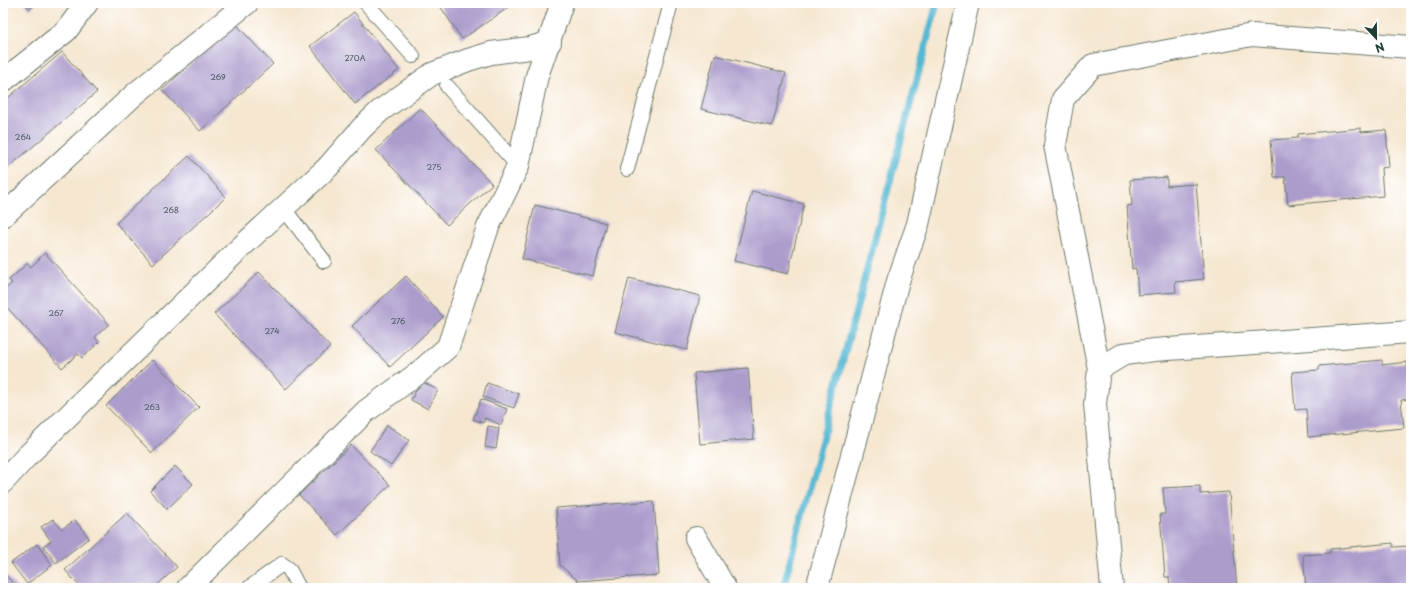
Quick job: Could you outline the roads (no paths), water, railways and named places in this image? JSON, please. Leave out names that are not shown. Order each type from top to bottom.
[{"type":"street","points":[[3,81],[66,31],[87,3]]},
{"type":"street","points":[[3,216],[135,94],[247,3]]},
{"type":"street","points":[[188,588],[366,410],[417,374],[448,347],[488,227],[518,166],[537,76],[550,42],[562,3]]},
{"type":"street","points":[[817,588],[898,281],[918,224],[968,3]]},
{"type":"street","points":[[1112,588],[1095,404],[1099,369],[1054,145],[1063,99],[1093,66],[1252,35],[1411,47]]},
{"type":"street","points":[[3,482],[26,457],[228,259],[328,167],[362,128],[380,111],[432,74],[491,52],[530,48],[550,42]]},
{"type":"street","points":[[1099,369],[1124,354],[1154,350],[1411,332]]},
{"type":"street","points":[[696,538],[725,588]]},
{"type":"lane","points":[[366,3],[413,56]]},
{"type":"lane","points":[[627,169],[671,3]]},
{"type":"lane","points":[[447,86],[518,166]]},
{"type":"lane","points":[[284,209],[324,261]]},
{"type":"lane","points":[[249,588],[282,564],[289,569],[299,588]]},
{"type":"waterway","points":[[783,588],[937,3]]}]
